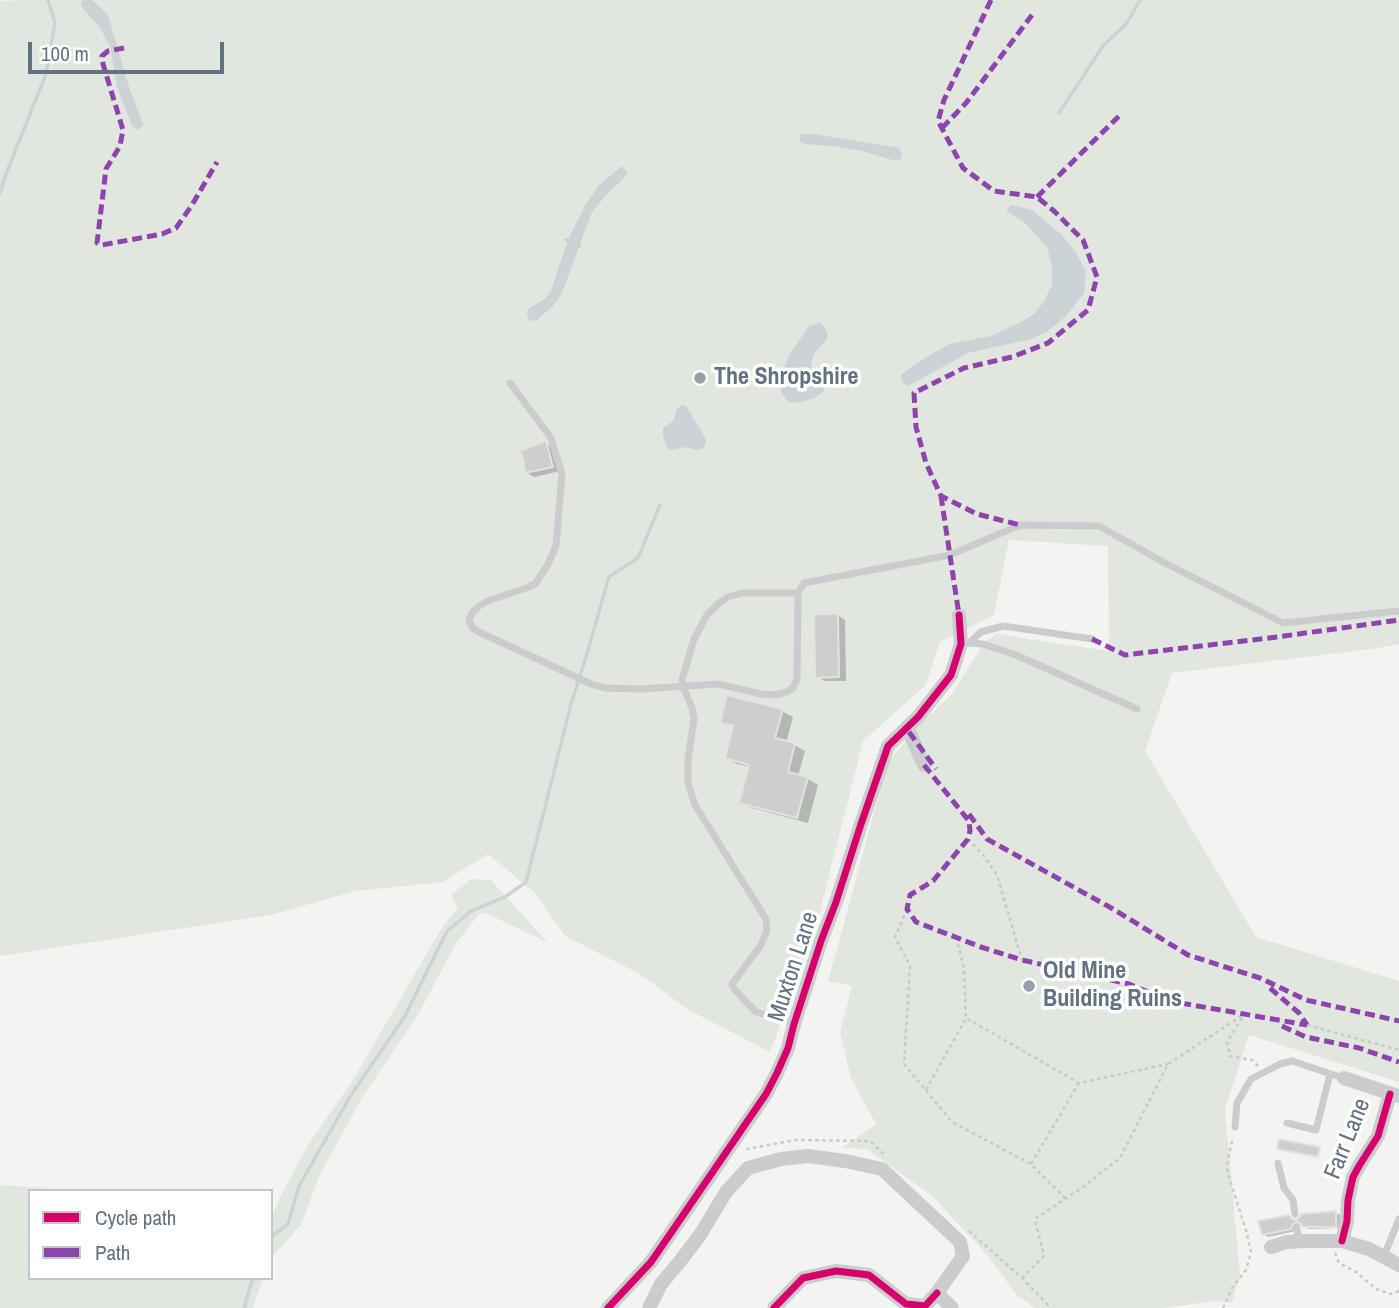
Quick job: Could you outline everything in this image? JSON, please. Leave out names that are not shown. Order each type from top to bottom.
[{"type":"street","name":"Muxton Lane","points":[[608,1308],[651,1262],[766,1094],[788,1048],[888,746],[918,717],[951,675],[965,643],[959,615]]},
{"type":"street","points":[[907,727],[924,765]]},
{"type":"street","points":[[1337,1076],[1395,1096]]},
{"type":"street","name":"Farr Lane","points":[[1338,1241],[1347,1221],[1353,1177],[1378,1136],[1395,1096]]},
{"type":"street","points":[[649,1308],[661,1284],[700,1235],[726,1192],[748,1168],[781,1158],[807,1156],[882,1169],[960,1242],[963,1256],[925,1306],[906,1304],[869,1275],[836,1271],[803,1279],[774,1308]]},
{"type":"street","points":[[1271,1247],[1287,1242],[1298,1234],[1369,1249],[1399,1265]]},
{"type":"street","points":[[937,1293],[952,1308]]},
{"type":"lane","points":[[510,383],[551,438],[562,474],[556,546],[535,584],[490,600],[479,606],[469,620],[477,631],[605,688],[641,689],[718,684],[761,694],[787,692],[793,688],[797,679],[798,593],[804,583],[950,555],[1020,525],[1099,526],[1283,623],[1399,611]]},
{"type":"lane","points":[[794,1024],[756,1012],[734,989],[733,984],[761,945],[766,919],[695,805],[688,783],[688,760],[694,719],[682,680],[694,639],[707,615],[719,603],[741,593],[798,593]]},
{"type":"lane","points":[[965,643],[981,632],[1003,626],[1091,639]]},
{"type":"lane","points":[[965,643],[983,644],[1016,655],[1137,709]]},
{"type":"lane","points":[[1235,1127],[1237,1103],[1251,1079],[1264,1072],[1280,1064],[1292,1062],[1337,1076],[1316,1130],[1287,1123]]},
{"type":"lane","points":[[1278,1163],[1284,1188],[1293,1200],[1295,1214]]},
{"type":"lane","points":[[1384,1256],[1399,1219]]},
{"type":"path","points":[[565,239],[581,247]]},
{"type":"path","points":[[968,839],[997,875],[1022,960]]},
{"type":"path","points":[[907,909],[895,937],[910,966],[904,1065],[952,1122],[1031,1164],[1065,1198]]},
{"type":"path","points":[[925,1090],[966,1018],[964,968],[956,937]]},
{"type":"path","points":[[966,1018],[1079,1083],[1168,1064],[1243,1015],[1227,1042],[1230,1056],[1252,1060],[1264,1072]]},
{"type":"path","points":[[1307,1025],[1399,1050]]},
{"type":"path","points":[[1023,1279],[1044,1256],[1035,1219],[1120,1158],[1168,1064]]},
{"type":"path","points":[[1031,1164],[1079,1083]]},
{"type":"path","points":[[1223,1308],[1245,1270],[1251,1252],[1228,1174],[1227,1164],[1235,1127]]},
{"type":"path","points":[[1338,1241],[1335,1253],[1339,1263],[1356,1272],[1376,1289],[1391,1294],[1399,1291]]},
{"type":"shaded area","points":[[84,0],[92,0],[108,15],[143,125],[138,130],[132,126],[117,87],[110,46],[99,26],[82,8],[81,3]]},
{"type":"shaded area","name":"The Shropshire","points":[[1399,0],[1399,644],[1172,673],[1145,751],[1256,937],[1399,981],[1399,1082],[1249,1035],[1225,1109],[1240,1275],[1232,1303],[1215,1301],[1163,1308],[1035,1308],[1016,1294],[988,1256],[932,1196],[867,1149],[842,1148],[876,1124],[851,1078],[840,1032],[852,986],[828,981],[887,763],[920,724],[952,694],[983,644],[996,634],[1109,651],[1108,546],[1009,540],[994,615],[940,642],[926,685],[863,741],[815,931],[770,1052],[687,1009],[640,974],[565,936],[535,893],[488,854],[443,882],[355,891],[271,915],[0,956],[0,1]]},
{"type":"shaded area","points":[[801,134],[899,148],[901,159],[896,161],[862,151],[805,144],[799,138]]},
{"type":"shaded area","points":[[622,166],[627,173],[592,212],[562,293],[553,306],[537,320],[531,321],[528,318],[528,309],[546,298],[551,290],[569,237],[586,204],[599,185]]},
{"type":"shaded area","points":[[1011,205],[1032,210],[1062,235],[1086,271],[1084,293],[1066,316],[1048,331],[1031,339],[968,353],[908,386],[902,381],[901,375],[917,363],[949,344],[991,336],[1019,323],[1034,314],[1043,303],[1052,285],[1052,267],[1047,247],[1023,221],[1006,211]]},
{"type":"shaded area","points":[[820,323],[828,334],[811,362],[824,390],[814,398],[798,403],[789,402],[782,394],[779,381],[789,355],[809,326]]},
{"type":"shaded area","points":[[681,405],[686,406],[705,437],[706,444],[702,449],[687,447],[670,450],[667,447],[663,428],[674,420],[676,410]]},
{"type":"shaded area","points":[[471,879],[491,880],[548,943],[490,915],[480,913],[456,943],[419,1013],[362,1098],[320,1174],[301,1225],[273,1256],[273,1214],[281,1195],[308,1145],[353,1080],[443,926],[458,908],[451,895]]},
{"type":"shaded area","points":[[0,1185],[59,1189],[28,1189],[28,1280],[262,1280],[253,1308],[0,1308]]},
{"type":"building","points":[[546,441],[553,467],[525,473],[520,451]]},
{"type":"building","points":[[814,614],[838,614],[839,677],[815,678]]},
{"type":"building","points":[[727,695],[783,709],[775,738],[795,743],[788,772],[808,777],[797,818],[739,803],[749,765],[725,758],[733,726],[720,723]]},
{"type":"building","points":[[1279,1139],[1320,1147],[1318,1157],[1277,1149]]},
{"type":"building","points":[[1336,1211],[1336,1227],[1303,1227],[1297,1222],[1291,1229],[1262,1235],[1258,1221],[1289,1215],[1295,1220],[1301,1214]]},
{"type":"waterway","points":[[0,193],[46,74],[55,23],[48,0]]},
{"type":"waterway","points":[[1059,113],[1103,46],[1127,23],[1140,0]]},
{"type":"waterway","points":[[273,1235],[288,1224],[299,1186],[351,1095],[405,1016],[447,931],[471,911],[505,897],[526,882],[571,704],[609,577],[638,558],[660,505]]},
{"type":"waterway","points":[[244,1308],[252,1280]]},
{"type":"marked path","points":[[991,0],[944,100],[938,121],[963,168],[994,191],[1037,197],[1054,211],[1083,240],[1097,277],[1088,310],[1048,343],[1012,357],[964,368],[914,393],[916,427],[926,463],[941,496],[977,514],[1020,525]]},
{"type":"marked path","points":[[942,128],[966,103],[1032,15]]},
{"type":"marked path","points":[[124,48],[108,51],[102,56],[123,130],[120,146],[106,169],[97,243],[102,245],[162,234],[176,228],[217,162]]},
{"type":"marked path","points":[[1037,197],[1120,115]]},
{"type":"marked path","points":[[941,496],[959,615]]},
{"type":"marked path","points":[[1092,639],[1125,655],[1399,620]]},
{"type":"marked path","points":[[909,732],[936,769]]},
{"type":"marked path","points":[[924,765],[969,821],[970,831],[968,839],[933,881],[910,895],[907,909],[916,922],[1022,960],[1129,984],[1169,1001],[1307,1025]]},
{"type":"marked path","points":[[969,814],[987,839],[1113,909],[1188,955],[1260,978],[1306,1000],[1399,1021]]},
{"type":"marked path","points":[[1270,988],[1299,1013],[1307,1025]]},
{"type":"marked path","points":[[1282,1026],[1306,1037],[1359,1048],[1399,1062]]},
{"type":"cycle path","points":[[608,1308],[651,1262],[766,1094],[777,1073],[788,1048],[821,941],[888,746],[918,717],[951,675],[961,644],[959,615]]},
{"type":"cycle path","points":[[1342,1241],[1353,1177],[1378,1136],[1390,1094]]},
{"type":"cycle path","points":[[774,1308],[803,1278],[836,1271],[869,1275],[906,1304],[925,1306],[937,1293]]},
{"type":"place","name":"The Shropshire","points":[[700,378]]},
{"type":"place","name":"Old Mine Building Ruins","points":[[1029,986]]}]
